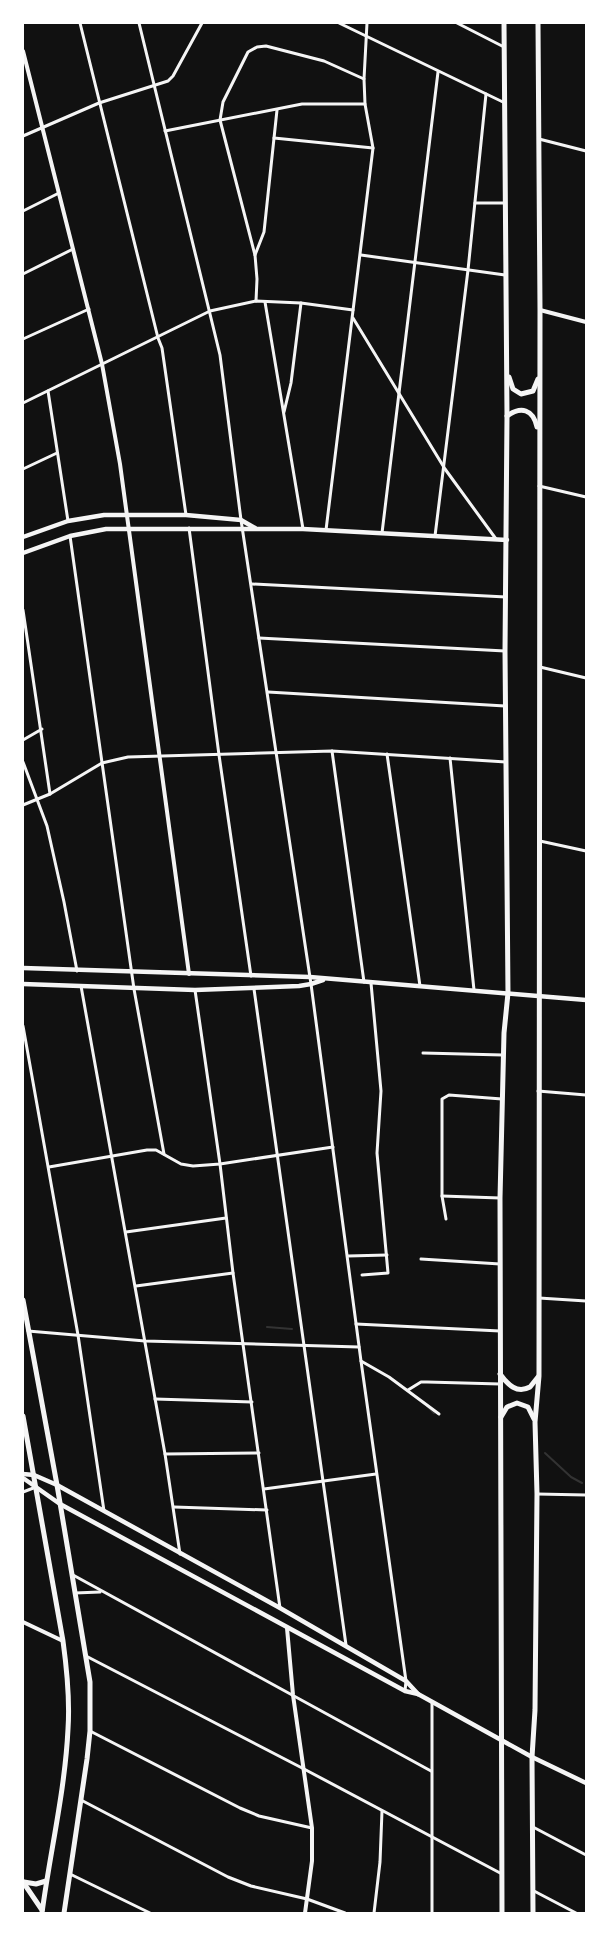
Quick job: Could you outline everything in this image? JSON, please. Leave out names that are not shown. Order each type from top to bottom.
[{"type":"main road","points":[[502,1913],[500,1740],[500,1198],[503,1055],[508,993],[505,706],[507,416],[504,23]]},
{"type":"main road","points":[[533,1913],[532,1757],[535,1710],[537,1494],[535,1422],[539,1376],[538,996],[540,841],[540,310],[538,23]]},
{"type":"main road","points":[[506,371],[513,389],[521,394],[533,391],[539,373]]},
{"type":"main road","points":[[507,416],[519,410],[529,413],[535,420],[539,438]]},
{"type":"main road","points":[[23,537],[68,521],[104,515],[186,515],[241,520],[257,528]]},
{"type":"main road","points":[[23,553],[70,536],[106,529],[303,529],[507,540]]},
{"type":"main road","points":[[23,968],[77,971],[310,977],[324,980],[474,990],[586,1000]]},
{"type":"main road","points":[[23,984],[195,990],[254,989],[311,984],[324,980]]},
{"type":"main road","points":[[23,1300],[57,1485],[90,1682],[90,1731],[64,1913]]},
{"type":"main road","points":[[500,1373],[510,1385],[518,1390],[530,1387],[539,1376]]},
{"type":"main road","points":[[500,1418],[507,1407],[517,1403],[528,1407],[533,1413],[535,1422]]},
{"type":"main road","points":[[23,1416],[68,1671],[68,1729],[65,1762],[42,1912]]},
{"type":"main road","points":[[23,1474],[34,1475],[57,1485],[280,1608],[406,1681],[418,1694]]},
{"type":"main road","points":[[23,1478],[60,1504],[287,1628],[405,1691],[418,1694],[532,1757],[586,1783]]},
{"type":"main road","points":[[23,1882],[36,1884],[46,1881]]},
{"type":"main road","points":[[23,1882],[42,1912]]},
{"type":"street","points":[[80,23],[158,338],[162,348],[186,515]]},
{"type":"street","points":[[139,23],[153,86],[220,355],[242,529],[252,584],[311,984],[376,1474],[406,1681],[405,1691]]},
{"type":"street","points":[[23,136],[99,103],[168,81],[173,76],[202,23]]},
{"type":"street","points":[[339,23],[505,103]]},
{"type":"street","points":[[326,530],[373,148],[365,104],[364,79],[367,23]]},
{"type":"street","points":[[457,23],[504,47]]},
{"type":"street","points":[[256,302],[257,279],[255,255],[220,120],[223,102],[248,52],[257,47],[266,46],[324,60],[364,79]]},
{"type":"street","points":[[23,51],[25,68],[74,248],[102,364],[120,464],[189,974]]},
{"type":"street","points":[[382,533],[438,72]]},
{"type":"street","points":[[436,536],[468,270],[486,94]]},
{"type":"street","points":[[165,131],[302,104],[365,104]]},
{"type":"street","points":[[255,255],[264,232],[277,110]]},
{"type":"street","points":[[274,138],[373,148]]},
{"type":"street","points":[[539,139],[586,151]]},
{"type":"street","points":[[23,211],[59,193]]},
{"type":"street","points":[[475,203],[505,203]]},
{"type":"street","points":[[23,274],[74,248]]},
{"type":"street","points":[[361,254],[505,275]]},
{"type":"street","points":[[23,403],[210,312],[256,302],[301,303],[354,310]]},
{"type":"street","points":[[265,302],[303,529]]},
{"type":"street","points":[[284,413],[292,383],[301,303]]},
{"type":"street","points":[[23,339],[89,309]]},
{"type":"street","points":[[540,310],[586,322]]},
{"type":"street","points":[[353,318],[445,469],[496,539]]},
{"type":"street","points":[[48,392],[68,521]]},
{"type":"street","points":[[23,469],[57,453]]},
{"type":"street","points":[[539,486],[586,497]]},
{"type":"street","points":[[190,528],[219,755],[251,976]]},
{"type":"street","points":[[70,536],[134,989],[164,1154]]},
{"type":"street","points":[[252,584],[506,597]]},
{"type":"street","points":[[23,612],[42,729],[50,794]]},
{"type":"street","points":[[259,638],[505,651]]},
{"type":"street","points":[[540,667],[586,678]]},
{"type":"street","points":[[268,692],[505,706]]},
{"type":"street","points":[[23,740],[42,729]]},
{"type":"street","points":[[332,751],[364,982]]},
{"type":"street","points":[[23,805],[50,794],[102,763],[128,757],[332,751],[506,762]]},
{"type":"street","points":[[387,754],[420,986]]},
{"type":"street","points":[[450,758],[474,990]]},
{"type":"street","points":[[23,762],[50,841],[64,902],[77,971]]},
{"type":"street","points":[[540,841],[586,850]]},
{"type":"street","points":[[362,1275],[388,1273],[377,1153],[381,1091],[371,983]]},
{"type":"street","points":[[81,986],[156,1399],[174,1507],[180,1554]]},
{"type":"street","points":[[254,989],[346,1645]]},
{"type":"street","points":[[195,990],[280,1608]]},
{"type":"street","points":[[23,1026],[78,1335],[104,1511]]},
{"type":"street","points":[[423,1053],[503,1055]]},
{"type":"street","points":[[538,1091],[586,1095]]},
{"type":"street","points":[[446,1219],[442,1196],[443,1097],[449,1095],[502,1099]]},
{"type":"street","points":[[49,1167],[147,1150],[156,1150],[180,1164],[194,1166],[220,1164],[333,1147]]},
{"type":"street","points":[[442,1196],[500,1198]]},
{"type":"street","points":[[126,1232],[226,1218]]},
{"type":"street","points":[[348,1256],[387,1255]]},
{"type":"street","points":[[421,1259],[500,1264]]},
{"type":"street","points":[[136,1286],[233,1273]]},
{"type":"street","points":[[539,1298],[586,1301]]},
{"type":"street","points":[[356,1324],[500,1331]]},
{"type":"street","points":[[28,1331],[145,1341],[359,1348]]},
{"type":"street","points":[[361,1361],[389,1377],[439,1414]]},
{"type":"street","points":[[408,1390],[421,1382],[500,1384]]},
{"type":"street","points":[[156,1399],[252,1402]]},
{"type":"street","points":[[165,1454],[259,1453]]},
{"type":"street","points":[[264,1489],[376,1474]]},
{"type":"street","points":[[23,1492],[36,1487]]},
{"type":"street","points":[[537,1494],[586,1495]]},
{"type":"street","points":[[174,1507],[267,1510]]},
{"type":"street","points":[[72,1575],[100,1592],[293,1695],[431,1771]]},
{"type":"street","points":[[75,1593],[100,1592]]},
{"type":"street","points":[[23,1622],[63,1641]]},
{"type":"street","points":[[287,1628],[293,1695],[312,1828],[312,1860],[305,1913]]},
{"type":"street","points":[[86,1656],[502,1874]]},
{"type":"street","points":[[432,1702],[432,1913]]},
{"type":"street","points":[[90,1731],[240,1808],[259,1816],[312,1828]]},
{"type":"street","points":[[81,1800],[228,1877],[251,1886],[307,1899],[345,1913]]},
{"type":"street","points":[[374,1913],[380,1862],[382,1811]]},
{"type":"street","points":[[533,1827],[586,1855]]},
{"type":"street","points":[[70,1874],[150,1913]]},
{"type":"street","points":[[534,1891],[576,1913]]},
{"type":"waterway","points":[[267,1327],[292,1329]]},
{"type":"waterway","points":[[427,1406],[434,1413]]},
{"type":"waterway","points":[[545,1453],[571,1477],[582,1483]]}]
